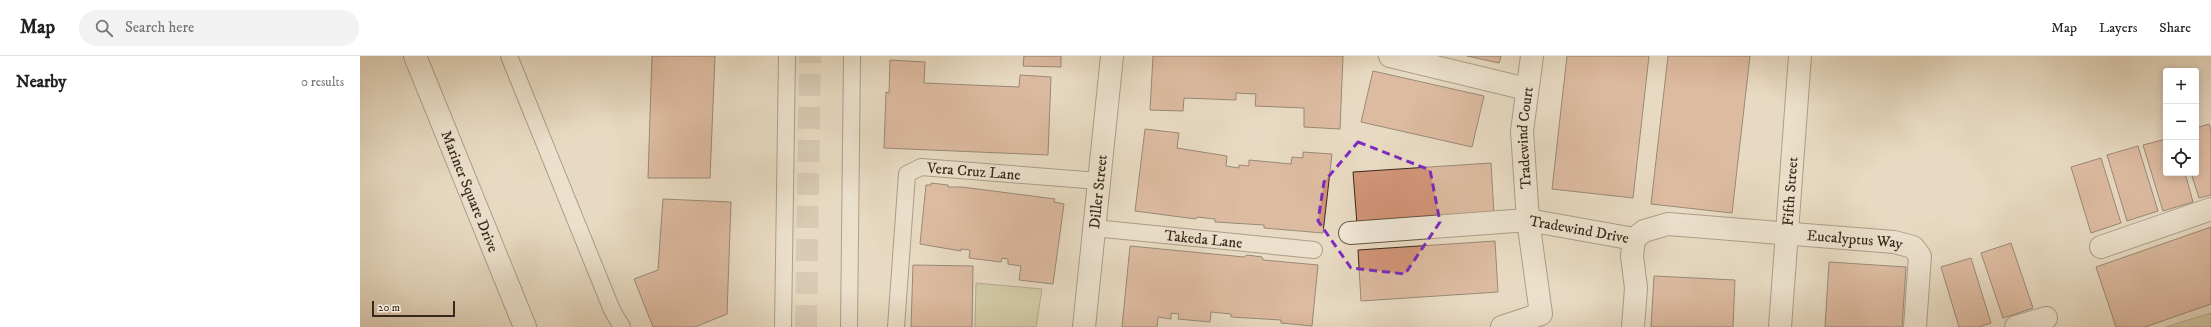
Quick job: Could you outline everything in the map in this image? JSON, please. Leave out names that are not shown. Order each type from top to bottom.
[{"type":"street","name":"Mariner Square Drive","points":[[416,56],[525,327]]},
{"type":"street","name":"Diller Street","points":[[1084,327],[1112,56]]},
{"type":"street","points":[[1390,56],[1527,89]]},
{"type":"street","name":"Tradewind Court","points":[[1528,220],[1522,131],[1532,56]]},
{"type":"street","name":"Fifth Street","points":[[1780,327],[1800,56]]},
{"type":"street","points":[[2101,247],[2211,209]]},
{"type":"street","points":[[1350,233],[1528,220]]},
{"type":"street","name":"Tradewind Drive","points":[[1502,327],[1541,314],[1528,220],[1634,239],[1644,231],[1668,224],[1787,233]]},
{"type":"street","name":"Eucalyptus Way","points":[[1787,233],[1884,241],[1913,247],[1920,256],[1915,327]]},
{"type":"street","points":[[1633,327],[1636,288],[1632,256],[1634,239]]},
{"type":"street","points":[[2016,327],[2046,318]]},
{"type":"lane","points":[[509,56],[612,310],[622,327]]},
{"type":"lane","points":[[782,327],[787,56]]},
{"type":"lane","points":[[849,327],[852,56]]},
{"type":"lane","name":"Vera Cruz Lane","points":[[896,327],[907,174],[921,167],[1099,181]]},
{"type":"lane","name":"Takeda Lane","points":[[1094,228],[1314,250]]},
{"type":"highlighted area","points":[[1358,142],[1430,170],[1440,222],[1405,274],[1351,268],[1318,221],[1324,182]]},
{"type":"shaded area","points":[[976,283],[1042,289],[1036,327],[975,327]]},
{"type":"shaded area","points":[[2211,313],[2211,327],[2166,327]]},
{"type":"building","points":[[652,56],[715,56],[710,178],[648,178]]},
{"type":"building","points":[[1024,56],[1061,56],[1061,67],[1023,66]]},
{"type":"building","points":[[1153,56],[1343,56],[1340,129],[1304,127],[1304,108],[1255,106],[1256,94],[1236,93],[1236,100],[1184,98],[1183,111],[1150,110]]},
{"type":"building","points":[[1467,56],[1501,56],[1499,63]]},
{"type":"building","points":[[1567,56],[1649,56],[1633,198],[1552,189]]},
{"type":"building","points":[[1668,56],[1750,56],[1732,213],[1651,204]]},
{"type":"building","points":[[890,60],[925,62],[924,83],[1019,87],[1020,75],[1051,77],[1048,155],[884,148],[886,92],[889,93]]},
{"type":"building","points":[[1373,71],[1484,96],[1472,147],[1361,122]]},
{"type":"building","points":[[2209,124],[2211,130],[2211,195],[2199,198],[2192,176],[2199,176],[2199,127]]},
{"type":"building","points":[[1145,129],[1179,133],[1177,148],[1227,156],[1226,166],[1239,168],[1239,165],[1249,166],[1249,160],[1291,164],[1292,157],[1303,158],[1303,152],[1332,154],[1323,233],[1264,228],[1264,225],[1215,222],[1215,219],[1197,217],[1196,219],[1135,211]]},
{"type":"building","points":[[2163,140],[2163,176],[2186,176],[2193,202],[2163,211],[2143,145]]},
{"type":"building","points":[[2138,146],[2158,211],[2127,221],[2107,155]]},
{"type":"building","points":[[2101,158],[2121,223],[2091,233],[2071,167]]},
{"type":"building","points":[[1491,163],[1494,215],[1357,224],[1353,172]]},
{"type":"building","points":[[931,183],[948,185],[948,187],[962,187],[1055,199],[1054,202],[1064,204],[1053,284],[1019,280],[1021,266],[1008,264],[1008,259],[1002,258],[1001,262],[969,258],[970,250],[961,249],[961,251],[920,244],[926,185],[931,185]]},
{"type":"building","points":[[663,199],[731,202],[727,314],[695,327],[653,327],[634,279],[658,270]]},
{"type":"building","points":[[2211,227],[2211,304],[2145,327],[2116,327],[2096,267]]},
{"type":"building","points":[[1495,241],[1498,292],[1361,301],[1358,250]]},
{"type":"building","points":[[2011,243],[2033,308],[2003,318],[1981,253]]},
{"type":"building","points":[[1130,246],[1244,257],[1247,255],[1262,257],[1263,260],[1318,265],[1312,326],[1281,323],[1281,320],[1231,317],[1231,314],[1211,312],[1210,322],[1178,319],[1179,314],[1171,313],[1171,319],[1158,317],[1157,327],[1122,327]]},
{"type":"building","points":[[1971,258],[1991,323],[1979,327],[1959,327],[1941,267]]},
{"type":"building","points":[[1829,262],[1906,267],[1902,327],[1825,327]]},
{"type":"building","points":[[913,265],[973,266],[972,327],[911,327]]},
{"type":"building","points":[[1654,276],[1735,280],[1733,327],[1651,327]]},
{"type":"tunnel","points":[[806,327],[810,56]]}]
